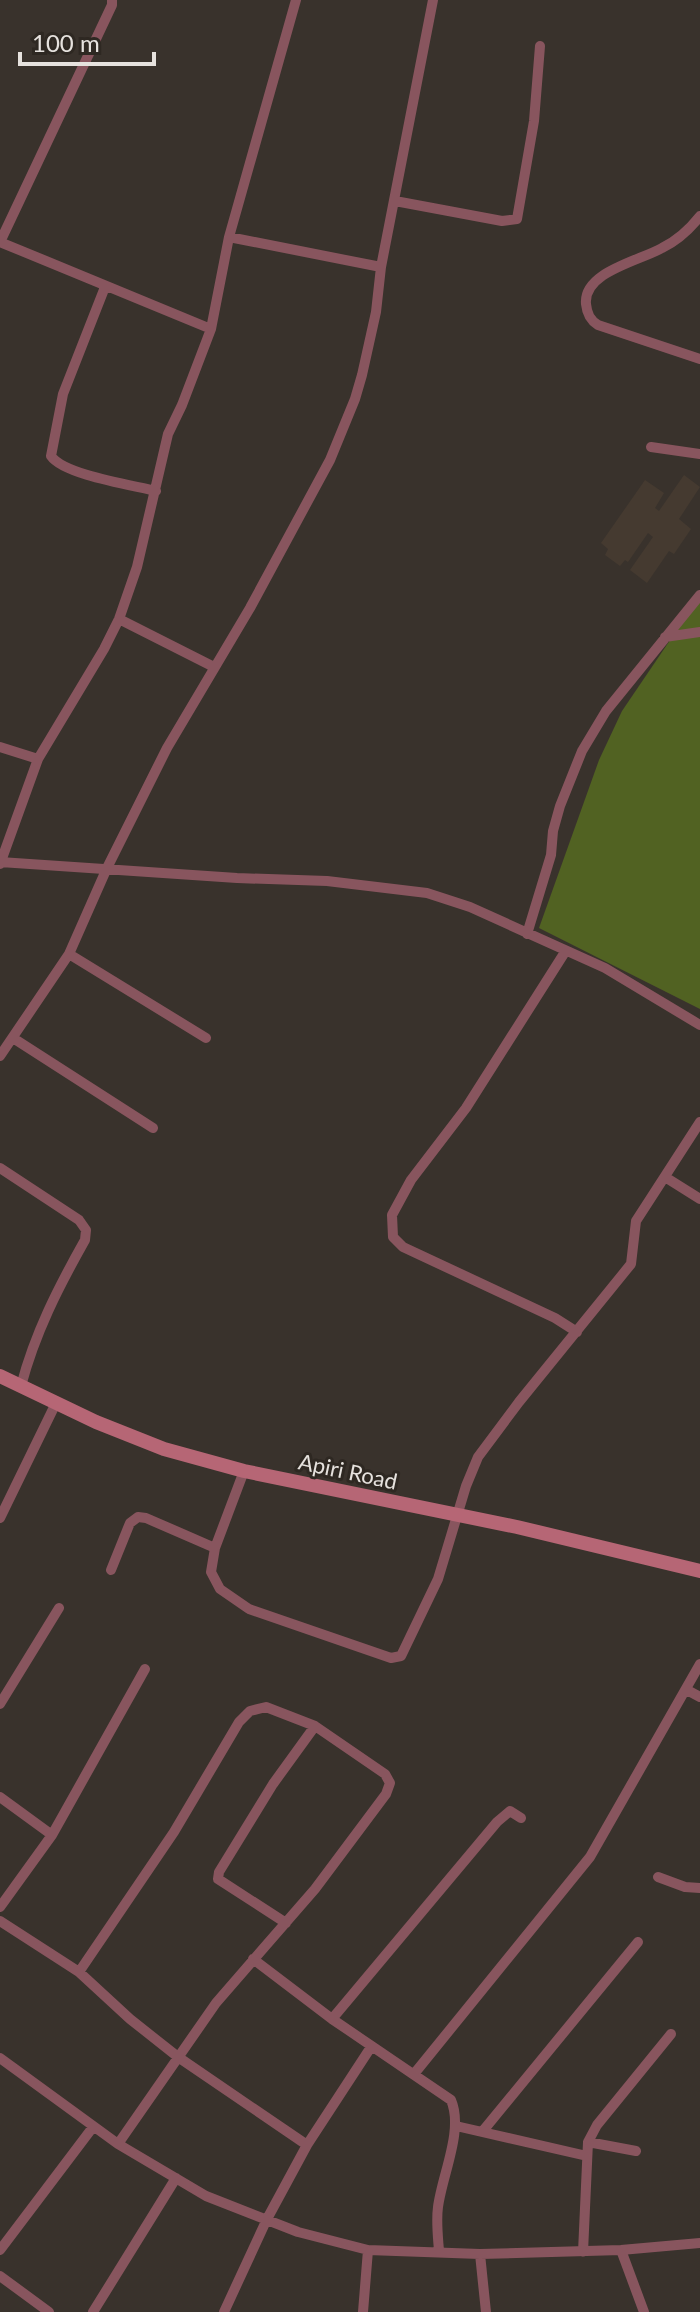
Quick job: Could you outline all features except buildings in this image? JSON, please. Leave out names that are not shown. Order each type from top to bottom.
[{"type":"street","points":[[296,0],[229,237],[211,329],[168,434],[137,567],[119,619],[38,759],[0,863],[327,881],[427,893],[470,907],[605,968],[700,1025]]},
{"type":"street","points":[[0,1056],[69,954],[107,868],[167,748],[292,533],[340,435],[362,375],[376,312],[381,267],[433,0]]},
{"type":"street","points":[[108,2],[0,242],[211,329]]},
{"type":"street","points":[[395,201],[502,221],[517,219],[534,121],[540,46]]},
{"type":"street","points":[[700,216],[690,230],[673,242],[597,280],[587,289],[586,297],[587,311],[598,325],[700,359]]},
{"type":"street","points":[[229,237],[381,267]]},
{"type":"street","points":[[105,287],[63,394],[51,456],[56,463],[73,470],[156,491]]},
{"type":"street","points":[[651,447],[700,454]]},
{"type":"street","points":[[527,934],[551,855],[553,831],[571,776],[606,711],[700,595]]},
{"type":"street","points":[[119,619],[214,667]]},
{"type":"street","points":[[665,637],[700,632]]},
{"type":"street","points":[[0,747],[38,759]]},
{"type":"street","points":[[565,952],[466,1108],[411,1180],[392,1215],[392,1226],[393,1237],[403,1247],[555,1318],[577,1332]]},
{"type":"street","points":[[69,954],[206,1038]]},
{"type":"street","points":[[13,1038],[153,1128]]},
{"type":"street","points":[[244,1471],[215,1548],[212,1577],[220,1589],[249,1609],[391,1658],[401,1656],[438,1579],[478,1457],[631,1264],[636,1221],[700,1122]]},
{"type":"street","points":[[0,1168],[79,1220],[86,1230],[85,1240],[52,1298],[31,1348],[21,1386]]},
{"type":"street","points":[[665,1177],[700,1199]]},
{"type":"street","name":"Apiri Road","points":[[0,1376],[164,1449],[244,1471],[517,1527],[700,1571]]},
{"type":"street","points":[[0,1518],[56,1403]]},
{"type":"street","points":[[111,1570],[130,1523],[138,1517],[215,1548]]},
{"type":"street","points":[[0,1704],[59,1608]]},
{"type":"street","points":[[414,2074],[590,1857],[700,1664]]},
{"type":"street","points":[[0,1907],[52,1835],[145,1669]]},
{"type":"street","points":[[687,1690],[700,1697]]},
{"type":"street","points":[[79,1972],[174,1832],[239,1722],[250,1711],[266,1707],[315,1726],[385,1774],[390,1783],[369,1818],[286,1923],[216,2003],[118,2144]]},
{"type":"street","points":[[286,1923],[218,1879],[219,1872],[273,1784],[315,1726]]},
{"type":"street","points":[[0,1797],[52,1835]]},
{"type":"street","points":[[332,2019],[497,1822],[510,1811],[521,1818]]},
{"type":"street","points":[[658,1877],[685,1887],[700,1888]]},
{"type":"street","points":[[0,1921],[79,1972],[130,2019],[178,2057],[307,2145]]},
{"type":"street","points":[[482,2132],[638,1942]]},
{"type":"street","points":[[253,1959],[371,2047],[451,2100],[456,2126],[438,2208],[439,2251]]},
{"type":"street","points":[[583,2252],[588,2142],[597,2125],[671,2034]]},
{"type":"street","points":[[224,2312],[267,2219],[307,2145],[371,2047]]},
{"type":"street","points":[[0,2074],[5,2061],[118,2144],[206,2196],[298,2232],[368,2250],[480,2254],[583,2252],[700,2243]]},
{"type":"street","points":[[456,2126],[587,2156]]},
{"type":"street","points":[[0,2250],[93,2127]]},
{"type":"street","points":[[588,2142],[636,2151]]},
{"type":"street","points":[[93,2312],[176,2178]]},
{"type":"street","points":[[363,2312],[368,2250]]},
{"type":"street","points":[[621,2250],[644,2312]]},
{"type":"street","points":[[480,2254],[486,2312]]},
{"type":"street","points":[[0,2276],[49,2312]]},
{"type":"shaded area","points":[[684,475],[700,487],[679,519],[691,529],[674,554],[669,551],[647,583],[630,570],[653,537],[648,533],[628,562],[625,560],[620,566],[605,555],[608,549],[601,543],[645,480],[664,493],[655,508],[659,511]]},
{"type":"green space","points":[[700,596],[700,1009],[539,928],[599,760],[622,711]]}]
